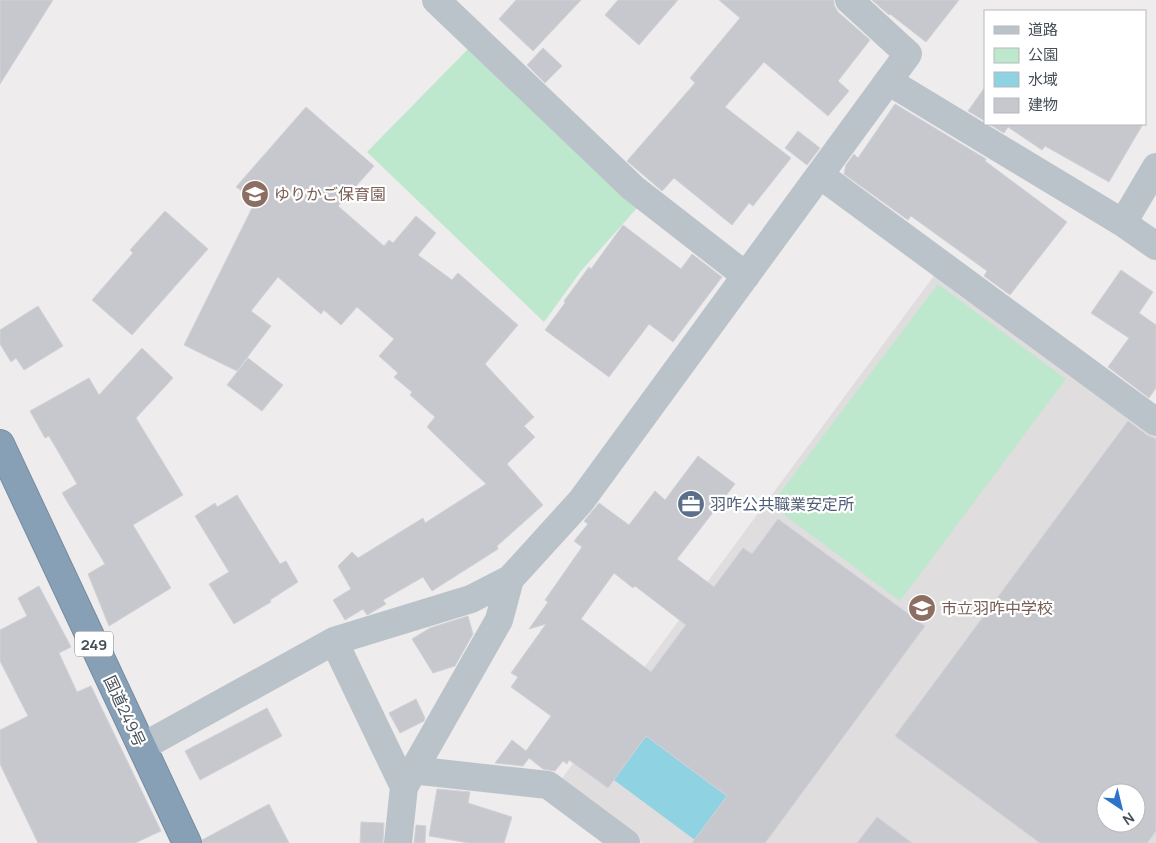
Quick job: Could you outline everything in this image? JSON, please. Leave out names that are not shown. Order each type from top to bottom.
[{"type":"highway","name":"国道249号","points":[[0,444],[187,843]]},
{"type":"street","points":[[436,0],[633,188],[746,276]]},
{"type":"street","points":[[142,746],[334,641],[471,599],[510,579],[581,501],[908,54],[849,0]]},
{"type":"street","points":[[888,81],[1124,223],[1156,246]]},
{"type":"street","points":[[1124,223],[1156,167]]},
{"type":"street","points":[[820,175],[1156,422]]},
{"type":"street","points":[[398,843],[408,778],[499,620],[510,579]]},
{"type":"street","points":[[334,641],[408,778]]},
{"type":"street","points":[[408,778],[548,784],[626,843]]},
{"type":"shaded area","name":"市立羽咋中学校","points":[[936,273],[1156,436],[1156,843],[642,843],[560,781]]},
{"type":"green space","points":[[470,47],[637,208],[581,271],[544,322],[367,152]]},
{"type":"green space","points":[[938,284],[1066,379],[900,601],[771,505]]},
{"type":"water","points":[[646,736],[727,796],[695,840],[614,780]]},
{"type":"building","points":[[0,0],[53,0],[0,84]]},
{"type":"building","points":[[516,0],[581,0],[533,51],[499,19]]},
{"type":"building","points":[[618,0],[678,0],[639,45],[605,15]]},
{"type":"building","points":[[719,0],[834,0],[834,5],[838,12],[870,40],[838,81],[849,91],[828,116],[764,62],[725,107],[791,158],[753,206],[749,203],[732,225],[674,178],[662,191],[627,161],[695,83],[690,78],[740,18]]},
{"type":"building","points":[[872,0],[959,0],[926,42]]},
{"type":"building","points":[[543,48],[562,66],[545,83],[527,65]]},
{"type":"building","points":[[984,88],[984,120],[968,111]]},
{"type":"building","points":[[895,104],[986,159],[985,161],[1067,222],[1010,295],[984,276],[987,271],[911,216],[908,220],[844,174],[846,165],[854,154],[858,158]]},
{"type":"building","points":[[306,107],[374,166],[338,206],[384,246],[389,240],[393,243],[416,216],[436,233],[418,255],[452,280],[458,273],[518,325],[485,364],[534,417],[524,426],[535,437],[507,464],[543,505],[497,546],[498,549],[432,591],[423,577],[383,600],[386,604],[369,614],[367,615],[363,609],[345,620],[333,600],[351,589],[338,566],[352,552],[358,558],[423,518],[425,523],[486,484],[427,427],[435,417],[410,395],[412,392],[394,377],[398,373],[379,356],[394,339],[357,307],[341,325],[324,310],[321,314],[278,277],[251,311],[271,326],[237,371],[184,345],[256,200],[236,187]]},
{"type":"building","points":[[991,125],[1142,125],[1109,182],[1045,146],[1042,150],[1008,127],[1004,133]]},
{"type":"building","points":[[798,131],[820,148],[807,165],[785,148]]},
{"type":"building","points":[[165,211],[208,249],[132,335],[92,300],[133,253],[130,250]]},
{"type":"building","points":[[623,225],[681,269],[692,254],[722,277],[673,342],[649,324],[609,377],[545,330],[589,267],[591,269]]},
{"type":"building","points":[[1121,270],[1153,292],[1139,313],[1156,325],[1156,388],[1149,398],[1108,367],[1129,338],[1091,313]]},
{"type":"building","points":[[38,306],[63,346],[24,370],[16,358],[11,362],[0,344],[0,330]]},
{"type":"building","points":[[142,348],[173,378],[136,418],[183,495],[133,525],[171,588],[109,626],[88,574],[105,564],[62,493],[77,484],[49,436],[45,438],[30,411],[89,378],[99,395]]},
{"type":"building","points":[[248,358],[283,385],[262,411],[227,385]]},
{"type":"building","points":[[1128,421],[1147,435],[1156,439],[1156,831],[1147,843],[1040,843],[895,736]]},
{"type":"building","points":[[698,456],[735,484],[677,559],[714,587],[743,548],[752,554],[778,519],[925,626],[765,843],[692,843],[727,796],[646,736],[608,788],[569,760],[567,764],[563,761],[555,771],[543,769],[529,758],[523,766],[495,763],[512,740],[526,751],[551,716],[511,687],[518,677],[511,673],[546,624],[529,629],[548,602],[545,600],[582,547],[574,541],[588,524],[584,521],[599,503],[629,525],[655,491],[665,500]],"holes":[[[614,573],[633,588],[635,586],[686,625],[651,672],[581,619]]]},
{"type":"building","points":[[237,495],[280,564],[286,561],[298,582],[270,600],[271,602],[234,624],[209,584],[229,572],[195,516],[215,503],[217,507]]},
{"type":"building","points":[[39,586],[71,647],[59,653],[77,692],[91,686],[161,831],[135,843],[38,843],[0,764],[0,730],[28,716],[0,661],[0,630],[27,616],[18,598]]},
{"type":"building","points":[[468,616],[473,634],[455,666],[433,673],[412,639],[430,628]]},
{"type":"building","points":[[416,699],[425,718],[424,721],[400,733],[389,713]]},
{"type":"building","points":[[267,708],[282,736],[200,780],[185,751]]},
{"type":"building","points":[[437,789],[470,792],[468,803],[512,817],[504,843],[469,843],[429,836]]},
{"type":"building","points":[[269,804],[289,843],[202,843],[202,840]]},
{"type":"building","points":[[877,817],[912,843],[857,843]]},
{"type":"building","points":[[361,822],[384,823],[383,843],[360,843]]},
{"type":"building","points":[[416,825],[426,826],[425,843],[414,843]]},
{"type":"place","name":"ゆりかご保育園","points":[[255,194]]},
{"type":"place","name":"羽咋公共職業安定所","points":[[691,504]]},
{"type":"place","name":"市立羽咋中学校","points":[[922,608]]}]
